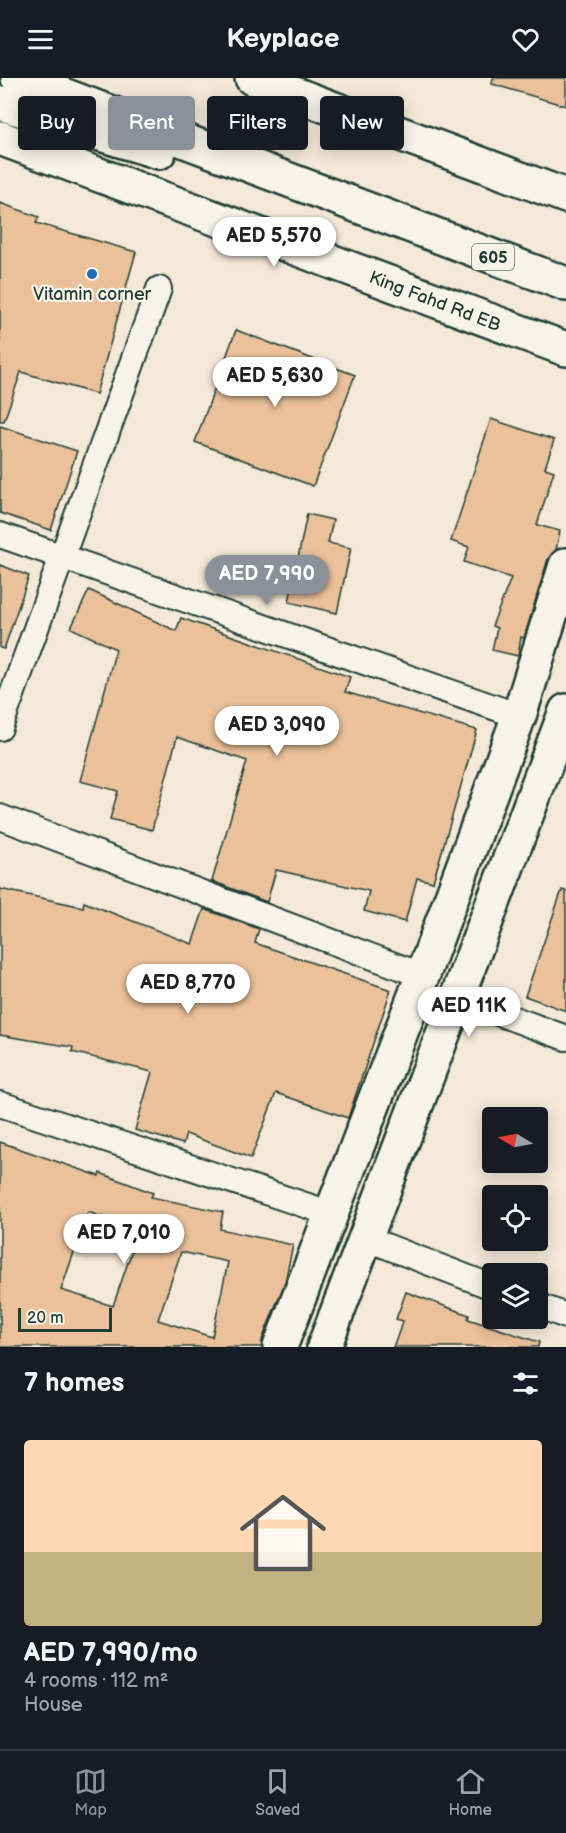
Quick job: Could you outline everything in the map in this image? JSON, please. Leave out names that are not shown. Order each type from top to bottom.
[{"type":"main road","name":"605","points":[[18,78],[566,284]]},
{"type":"main road","points":[[252,78],[566,196]]},
{"type":"main road","points":[[278,78],[455,154]]},
{"type":"main road","points":[[0,104],[420,229]]},
{"type":"main road","name":"King Fahd Rd EB","points":[[0,138],[553,345],[566,362]]},
{"type":"main road","points":[[280,1347],[519,716],[566,565]]},
{"type":"main road","points":[[324,1347],[455,1002],[563,728]]},
{"type":"street","points":[[0,728],[159,289]]},
{"type":"street","points":[[0,535],[519,716]]},
{"type":"street","points":[[0,817],[419,984],[415,998],[455,1002],[566,1038]]},
{"type":"street","points":[[0,1104],[332,1214]]},
{"type":"street","points":[[365,1238],[482,1283]]},
{"type":"street","points":[[548,1309],[566,1316]]},
{"type":"building","points":[[493,78],[566,78],[566,106],[492,84]]},
{"type":"building","points":[[0,203],[39,217],[36,223],[136,252],[96,394],[21,372],[4,421],[0,421]]},
{"type":"building","points":[[236,330],[355,375],[313,486],[195,442]]},
{"type":"building","points":[[491,419],[554,440],[545,468],[554,471],[537,525],[560,531],[556,550],[548,559],[524,638],[521,637],[518,656],[492,650],[497,628],[492,626],[511,578],[464,562],[469,547],[451,541]]},
{"type":"building","points":[[0,426],[77,451],[51,530],[0,513]]},
{"type":"building","points":[[307,514],[333,520],[328,543],[351,548],[337,613],[289,602]]},
{"type":"building","points":[[0,565],[29,576],[4,649],[0,648]]},
{"type":"building","points":[[89,590],[176,631],[181,618],[350,677],[345,692],[477,730],[433,882],[417,878],[405,922],[364,911],[369,891],[276,870],[267,902],[212,881],[247,761],[177,737],[152,830],[110,819],[118,791],[80,781],[116,649],[71,628]]},
{"type":"building","points":[[0,889],[83,907],[84,902],[192,944],[204,909],[259,929],[255,943],[391,990],[348,1118],[276,1093],[251,1158],[186,1134],[183,1144],[135,1130],[152,1072],[72,1052],[73,1047],[0,1035]]},
{"type":"building","points":[[562,890],[566,891],[566,1011],[525,996]]},
{"type":"building","points":[[0,1142],[99,1176],[100,1173],[153,1193],[151,1197],[223,1212],[220,1229],[293,1245],[285,1282],[262,1340],[262,1347],[0,1347]],"holes":[[[88,1212],[139,1230],[113,1306],[61,1290]],[[181,1252],[228,1262],[212,1337],[158,1320]]]},
{"type":"building","points":[[406,1292],[469,1315],[468,1319],[482,1324],[482,1329],[499,1329],[539,1342],[538,1347],[393,1347],[403,1321],[396,1319]]},
{"type":"place","name":"Vitamin corner","points":[[92,274]]}]
